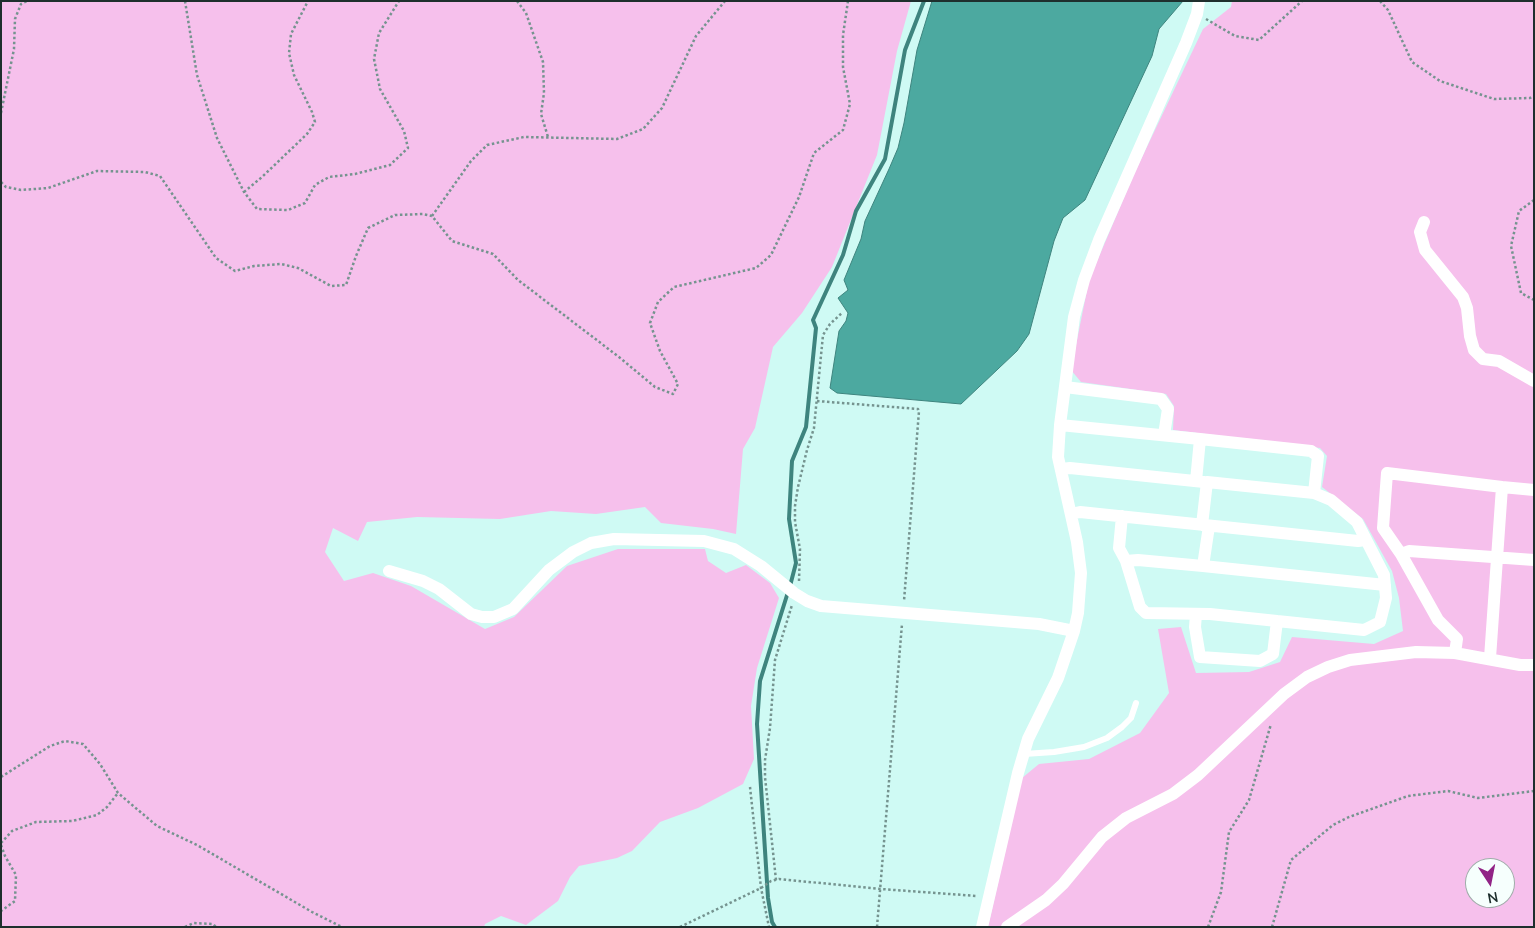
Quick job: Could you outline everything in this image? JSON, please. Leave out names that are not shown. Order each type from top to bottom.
[{"type":"street","points":[[982,927],[1028,739],[1058,678],[1078,613],[1081,573],[1077,542],[1058,457],[1060,425],[1074,317],[1084,280],[1102,233],[1186,43],[1198,7]]},
{"type":"street","points":[[1424,222],[1420,232],[1425,250],[1463,297],[1467,308],[1470,336],[1474,350],[1483,359],[1499,361],[1534,381]]},
{"type":"street","points":[[1065,387],[1161,400],[1168,409],[1164,435]]},
{"type":"street","points":[[1060,425],[1311,451],[1318,456],[1314,492]]},
{"type":"street","points":[[1200,439],[1205,526],[1203,566]]},
{"type":"street","points":[[1062,470],[1070,468],[1314,492],[1331,500],[1357,522],[1384,575],[1386,598],[1380,622],[1364,630],[1196,614],[1146,613],[1140,607],[1126,561],[1119,548],[1122,516]]},
{"type":"street","points":[[1456,653],[1457,639],[1438,620],[1383,528],[1387,473],[1502,488],[1534,490]]},
{"type":"street","points":[[1490,658],[1502,488]]},
{"type":"street","points":[[1071,514],[1080,512],[1358,541],[1366,540]]},
{"type":"street","points":[[389,571],[439,588],[471,614],[482,617],[494,617],[513,609],[549,570],[573,552],[591,543],[614,539],[704,541],[734,549],[761,566],[789,590],[807,601],[821,606],[1039,624],[1074,631]]},
{"type":"street","points":[[1400,554],[1409,550],[1534,560]]},
{"type":"street","points":[[1126,561],[1138,560],[1203,566],[1385,585]]},
{"type":"street","points":[[1196,614],[1195,627],[1200,657],[1260,662],[1273,654],[1277,621]]},
{"type":"street","points":[[1007,927],[1046,900],[1063,884],[1102,837],[1126,818],[1173,794],[1198,775],[1284,694],[1308,677],[1328,667],[1350,660],[1416,652],[1456,653],[1520,665],[1534,665]]},
{"type":"lane","points":[[1024,754],[1054,752],[1084,746],[1107,738],[1131,718],[1136,704]]},
{"type":"path","points":[[1,113],[14,49],[15,19],[21,4],[27,1]]},
{"type":"path","points":[[185,1],[197,75],[217,138],[244,192],[257,209],[288,210],[305,204],[315,185],[328,177],[355,174],[390,164],[408,148],[404,131],[380,89],[374,59],[379,33],[399,1]]},
{"type":"path","points":[[244,192],[262,178],[307,134],[315,122],[294,75],[289,53],[291,34],[308,1]]},
{"type":"path","points":[[517,1],[526,13],[542,62],[544,93],[541,114],[548,137]]},
{"type":"path","points":[[432,216],[471,161],[488,145],[524,137],[617,139],[643,129],[662,108],[696,36],[725,1]]},
{"type":"path","points":[[1,182],[6,187],[21,190],[48,188],[97,171],[146,172],[160,176],[216,258],[235,271],[254,266],[281,264],[298,268],[331,286],[346,285],[368,228],[395,215],[424,214],[432,216],[452,241],[493,254],[518,280],[655,387],[673,394],[678,384],[660,351],[650,324],[658,302],[674,287],[756,268],[771,255],[800,197],[814,153],[843,130],[850,104],[843,67],[843,35],[848,1]]},
{"type":"path","points":[[1198,7],[1235,36],[1259,40],[1302,1]]},
{"type":"path","points":[[1380,1],[1388,10],[1412,62],[1440,81],[1494,99],[1530,98],[1534,96]]},
{"type":"path","points":[[1534,200],[1519,211],[1512,246],[1521,293],[1534,300]]},
{"type":"path","points":[[1208,927],[1221,892],[1229,832],[1249,800],[1272,722],[1269,708]]},
{"type":"path","points":[[1,777],[50,746],[65,741],[83,744],[100,764],[118,793],[157,826],[197,845],[342,927]]},
{"type":"path","points":[[750,787],[762,887],[769,927]]},
{"type":"path","points":[[1272,927],[1291,860],[1333,825],[1349,817],[1408,796],[1448,791],[1478,798],[1534,791]]},
{"type":"path","points":[[1,911],[15,901],[16,875],[5,856],[1,844],[12,831],[36,822],[72,821],[97,814],[107,807],[118,793]]},
{"type":"path","points":[[680,927],[779,879],[989,897]]},
{"type":"path","points":[[185,927],[194,923],[212,924],[216,927]]},
{"type":"shaded area","points":[[1,1],[911,1],[897,51],[877,155],[832,267],[802,313],[773,347],[755,428],[743,449],[736,534],[713,529],[661,523],[645,507],[596,514],[551,511],[500,519],[417,517],[367,522],[358,541],[333,528],[325,552],[344,581],[373,573],[411,586],[485,629],[514,617],[567,566],[618,549],[705,549],[708,561],[726,573],[746,565],[770,583],[779,598],[757,668],[751,706],[754,759],[743,784],[698,808],[660,822],[632,851],[617,858],[579,866],[570,877],[558,901],[526,925],[501,916],[485,924],[484,927],[1,927]]},
{"type":"shaded area","points":[[1232,1],[1534,1],[1534,927],[988,927],[1022,778],[1039,764],[1089,759],[1140,733],[1169,693],[1158,629],[1181,627],[1196,673],[1249,672],[1280,662],[1292,637],[1374,644],[1403,631],[1399,598],[1392,571],[1363,519],[1322,487],[1327,456],[1320,448],[1173,430],[1174,406],[1166,394],[1081,382],[1071,370],[1089,280],[1135,172],[1203,29],[1231,7]]},
{"type":"water","points":[[932,1],[1183,1],[1159,29],[1152,56],[1085,200],[1063,218],[1054,241],[1029,334],[1017,351],[961,404],[837,393],[830,388],[839,331],[846,321],[848,313],[838,298],[848,290],[844,280],[861,239],[865,221],[898,148],[917,50]]},
{"type":"waterway","points":[[790,586],[796,563],[789,519],[792,461],[806,427],[816,328],[813,320],[843,255],[856,211],[885,159],[905,50],[924,1]]},
{"type":"waterway","points":[[775,927],[772,922],[768,898],[757,724],[760,681],[788,592]]}]
